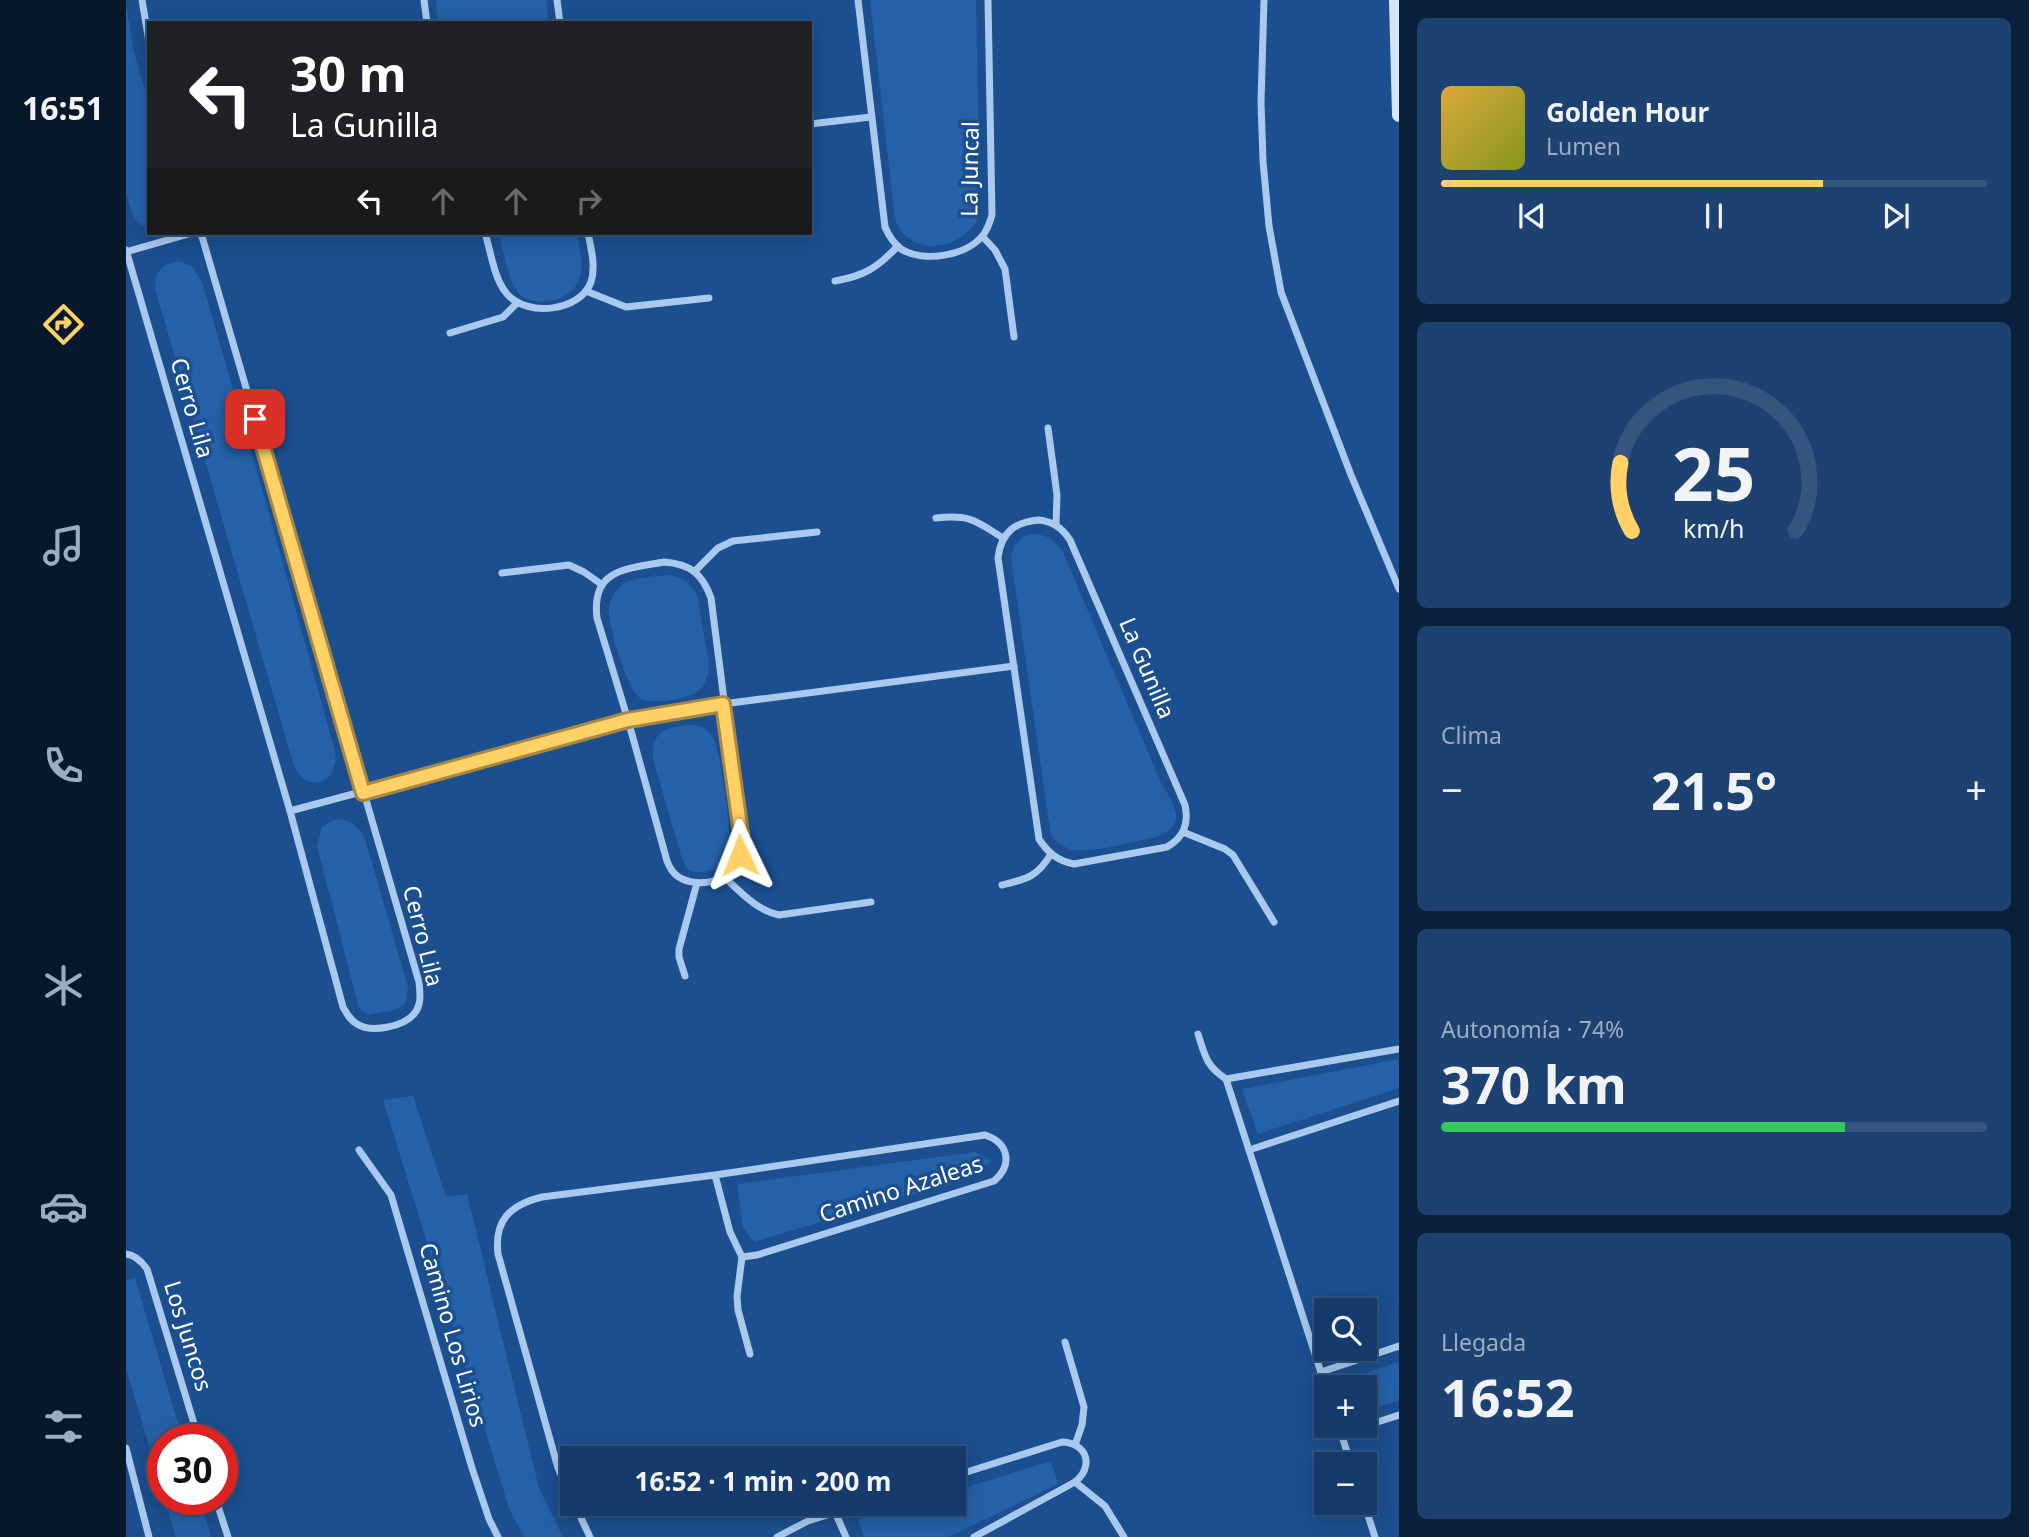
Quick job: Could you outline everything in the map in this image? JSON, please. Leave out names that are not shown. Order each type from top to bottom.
[{"type":"street","points":[[142,0],[147,30]]},
{"type":"street","points":[[424,0],[427,21]]},
{"type":"street","points":[[557,0],[560,21]]},
{"type":"street","points":[[835,281],[854,278],[875,268],[898,246],[889,237],[882,216],[858,0]]},
{"type":"street","name":"La Juncal","points":[[898,246],[922,256],[947,254],[972,246],[988,228],[992,215],[988,0]]},
{"type":"street","points":[[1264,0],[1261,102],[1263,161],[1269,226],[1281,292],[1351,475],[1399,589]]},
{"type":"street","points":[[1396,0],[1399,115]]},
{"type":"street","points":[[812,124],[871,117]]},
{"type":"street","points":[[126,251],[185,235]]},
{"type":"street","name":"Cerro Lila","points":[[126,251],[290,811],[343,1007],[355,1023],[373,1028],[400,1023],[415,1013],[420,999],[419,982],[202,235]]},
{"type":"street","points":[[486,235],[502,288],[517,303],[528,308],[541,309],[572,303],[586,291],[593,274],[589,235]]},
{"type":"street","points":[[982,237],[995,250],[1004,269],[1014,337]]},
{"type":"street","points":[[586,291],[626,307],[709,298]]},
{"type":"street","points":[[450,333],[503,317],[517,303]]},
{"type":"street","points":[[1048,428],[1055,480],[1056,525],[1039,520],[1027,521],[1010,530],[999,547],[998,558],[1040,839],[1059,860],[1074,864],[1167,847],[1183,832],[1225,849],[1233,855],[1275,922]]},
{"type":"street","points":[[936,518],[969,518],[1003,538]]},
{"type":"street","name":"La Gunilla","points":[[1056,525],[1070,540],[1185,804],[1187,814],[1183,832]]},
{"type":"street","points":[[695,571],[718,548],[733,541],[817,532]]},
{"type":"street","points":[[664,562],[685,565],[695,571],[707,587],[711,598],[742,844],[737,864],[724,877],[698,883],[677,876],[667,861],[597,618],[596,598],[601,584],[623,570],[664,562]]},
{"type":"street","points":[[502,573],[569,565],[601,584]]},
{"type":"street","points":[[290,811],[628,720],[723,704],[1014,666]]},
{"type":"street","points":[[1002,885],[1034,876],[1051,854]]},
{"type":"street","points":[[724,877],[759,908],[779,915],[871,902]]},
{"type":"street","points":[[685,976],[679,950],[698,883]]},
{"type":"street","points":[[1198,1034],[1207,1062],[1226,1079],[1322,1375]]},
{"type":"street","points":[[1226,1079],[1399,1049]]},
{"type":"street","points":[[1249,1150],[1399,1101]]},
{"type":"street","name":"Camino Azaleas","points":[[560,1473],[496,1242],[502,1223],[508,1213],[517,1206],[542,1196],[715,1175],[985,1135],[1001,1144],[1005,1152],[1004,1171],[994,1181],[741,1258]]},
{"type":"street","name":"Camino Los Lirios","points":[[359,1150],[391,1195],[472,1468],[498,1537]]},
{"type":"street","points":[[715,1175],[730,1233],[741,1258],[738,1310],[751,1354]]},
{"type":"street","name":"Los Juncos","points":[[126,1254],[141,1260],[147,1269],[194,1424]]},
{"type":"street","points":[[1065,1342],[1084,1408],[1082,1425],[1075,1444]]},
{"type":"street","points":[[1321,1371],[1399,1346]]},
{"type":"street","points":[[1377,1422],[1399,1415]]},
{"type":"street","points":[[966,1472],[1062,1442],[1075,1444],[1083,1451],[1086,1459],[1086,1468],[1075,1482],[974,1537]]},
{"type":"street","points":[[126,1448],[149,1537]]},
{"type":"street","points":[[1075,1482],[1105,1506],[1124,1537]]},
{"type":"street","points":[[221,1515],[228,1537]]},
{"type":"street","points":[[1368,1515],[1375,1537]]},
{"type":"street","points":[[580,1516],[590,1537]]},
{"type":"street","points":[[777,1537],[823,1516]]},
{"type":"street","points":[[837,1516],[846,1537]]},
{"type":"shaded area","points":[[437,0],[546,0],[549,21],[439,21]]},
{"type":"shaded area","points":[[870,0],[976,0],[980,213],[963,236],[938,246],[912,241],[902,232],[895,219]]},
{"type":"shaded area","points":[[126,5],[134,52],[147,97],[147,227],[135,219],[126,192]]},
{"type":"shaded area","points":[[499,235],[577,235],[581,258],[580,276],[573,289],[558,299],[540,302],[523,297],[517,291],[506,263]]},
{"type":"shaded area","points":[[179,261],[192,266],[202,282],[335,751],[333,771],[320,782],[305,780],[293,763],[156,292],[155,280],[159,271]]},
{"type":"shaded area","points":[[1029,534],[1048,538],[1062,550],[1161,783],[1171,799],[1176,820],[1173,827],[1157,837],[1103,848],[1074,850],[1051,836],[1011,559],[1016,544]]},
{"type":"shaded area","points":[[665,575],[685,581],[698,598],[709,668],[702,687],[692,695],[652,701],[640,698],[629,682],[615,640],[609,607],[614,594],[623,584]]},
{"type":"shaded area","points":[[690,725],[706,729],[716,745],[730,836],[729,858],[725,864],[717,869],[699,872],[687,869],[682,859],[653,759],[655,742],[662,732]]},
{"type":"shaded area","points":[[339,819],[355,825],[365,839],[408,987],[406,1003],[395,1010],[368,1015],[358,1005],[317,846],[322,827]]},
{"type":"shaded area","points":[[1399,1059],[1399,1088],[1258,1134],[1242,1089]]},
{"type":"shaded area","points":[[413,1096],[446,1197],[467,1194],[539,1488],[563,1537],[524,1537],[509,1508],[383,1100]]},
{"type":"shaded area","points":[[975,1152],[992,1160],[980,1174],[754,1242],[743,1228],[737,1184]]},
{"type":"shaded area","points":[[135,1278],[178,1424],[147,1424],[147,1439],[126,1368],[126,1281]]},
{"type":"shaded area","points":[[1399,1362],[1399,1400],[1377,1408],[1377,1375],[1360,1375]]},
{"type":"shaded area","points":[[1051,1461],[1058,1484],[949,1537],[864,1537],[858,1520],[871,1516],[966,1516],[966,1487]]},
{"type":"shaded area","points":[[169,1515],[204,1515],[211,1537],[176,1537]]},
{"type":"route","points":[[255,419],[363,793],[628,720],[723,704],[741,833],[740,855]]}]
